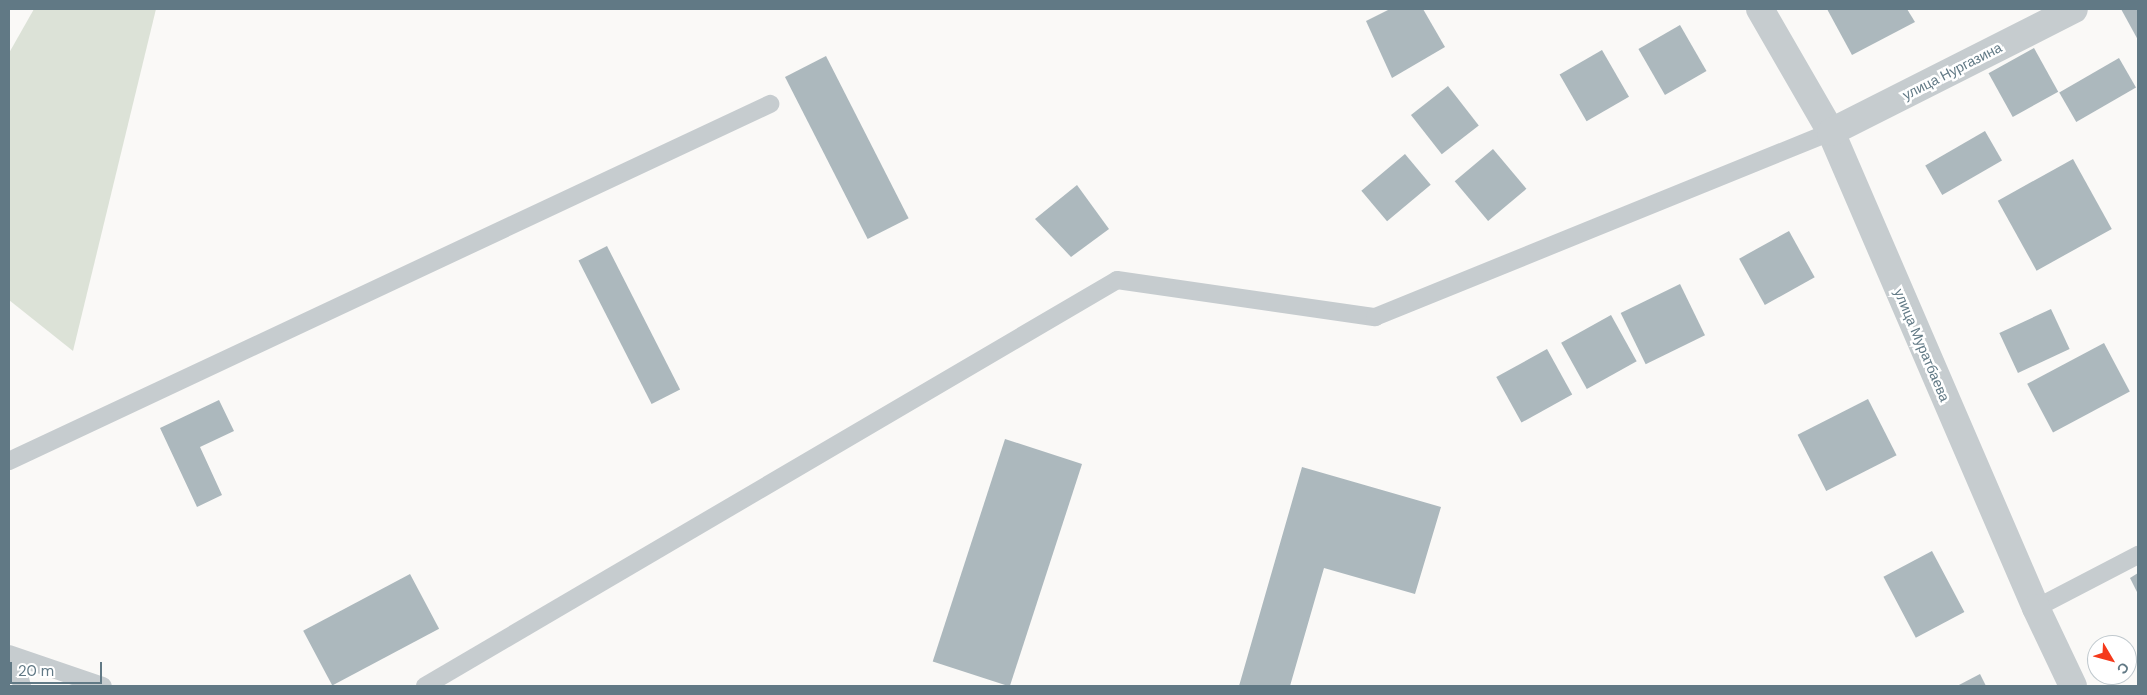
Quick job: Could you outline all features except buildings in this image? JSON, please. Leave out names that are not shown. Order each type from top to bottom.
[{"type":"street","name":"улица Муратбаева","points":[[1760,9],[1831,132],[2036,608],[2074,686]]},
{"type":"street","name":"улица Нургазина","points":[[1831,132],[2074,9]]},
{"type":"lane","points":[[9,462],[770,104]]},
{"type":"lane","points":[[426,686],[1117,280],[1375,317],[1831,132]]},
{"type":"lane","points":[[2036,608],[2138,555]]},
{"type":"lane","points":[[12,656],[22,686]]},
{"type":"lane","points":[[12,656],[102,686]]},
{"type":"shaded area","points":[[34,9],[156,9],[73,351],[9,300],[9,53]]}]
